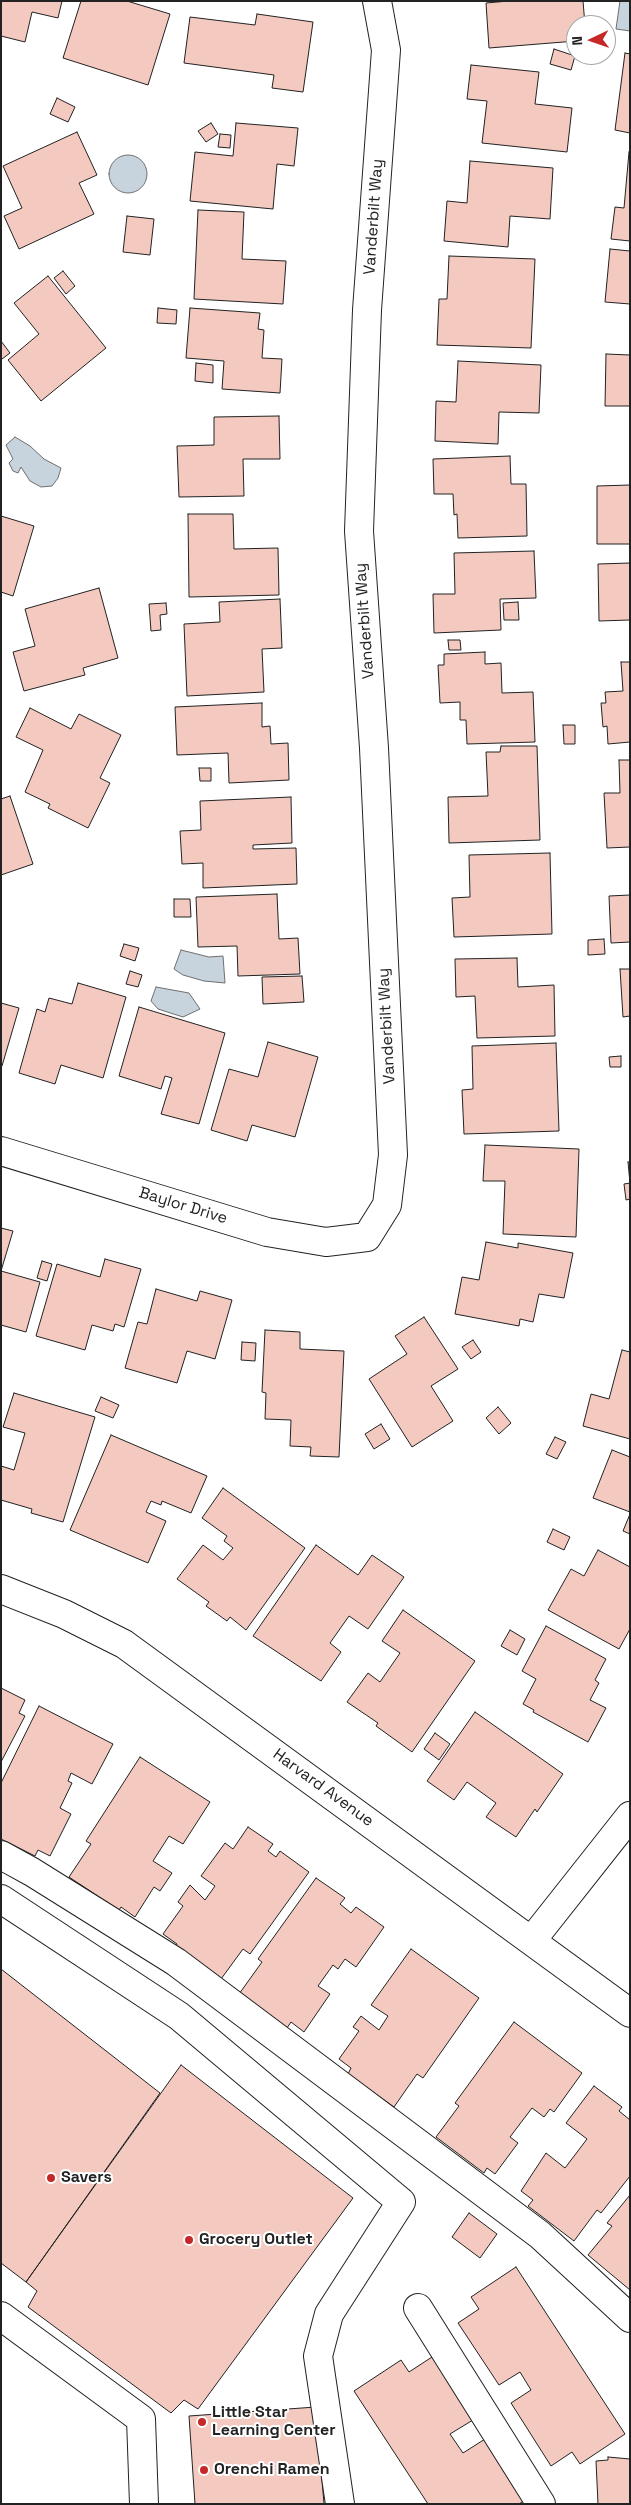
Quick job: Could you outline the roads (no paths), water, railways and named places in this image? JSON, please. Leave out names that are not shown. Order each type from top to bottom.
[{"type":"street","name":"Vanderbilt Way","points":[[367,1237],[387,1205],[392,1155],[374,748],[359,531],[367,310],[386,50],[377,1]]},
{"type":"street","name":"Baylor Drive","points":[[1,1152],[267,1232],[326,1242],[367,1237]]},
{"type":"street","name":"Harvard Avenue","points":[[1,1589],[64,1614],[124,1644],[630,2013]]},
{"type":"street","points":[[532,1940],[630,1816]]},
{"type":"street","points":[[1,1855],[176,1962],[540,2235],[630,2318]]},
{"type":"street","points":[[1,1899],[179,2016],[401,2202],[329,2314],[318,2356],[340,2504]]},
{"type":"street","points":[[418,2308],[541,2504]]},
{"type":"street","points":[[1,2316],[141,2419],[144,2504]]},
{"type":"place","name":"Savers","points":[[51,2178]]},
{"type":"place","name":"Grocery Outlet","points":[[189,2240]]},
{"type":"place","name":"Little Star Learning Center","points":[[202,2422]]},
{"type":"place","name":"Orenchi Ramen","points":[[204,2470]]}]
